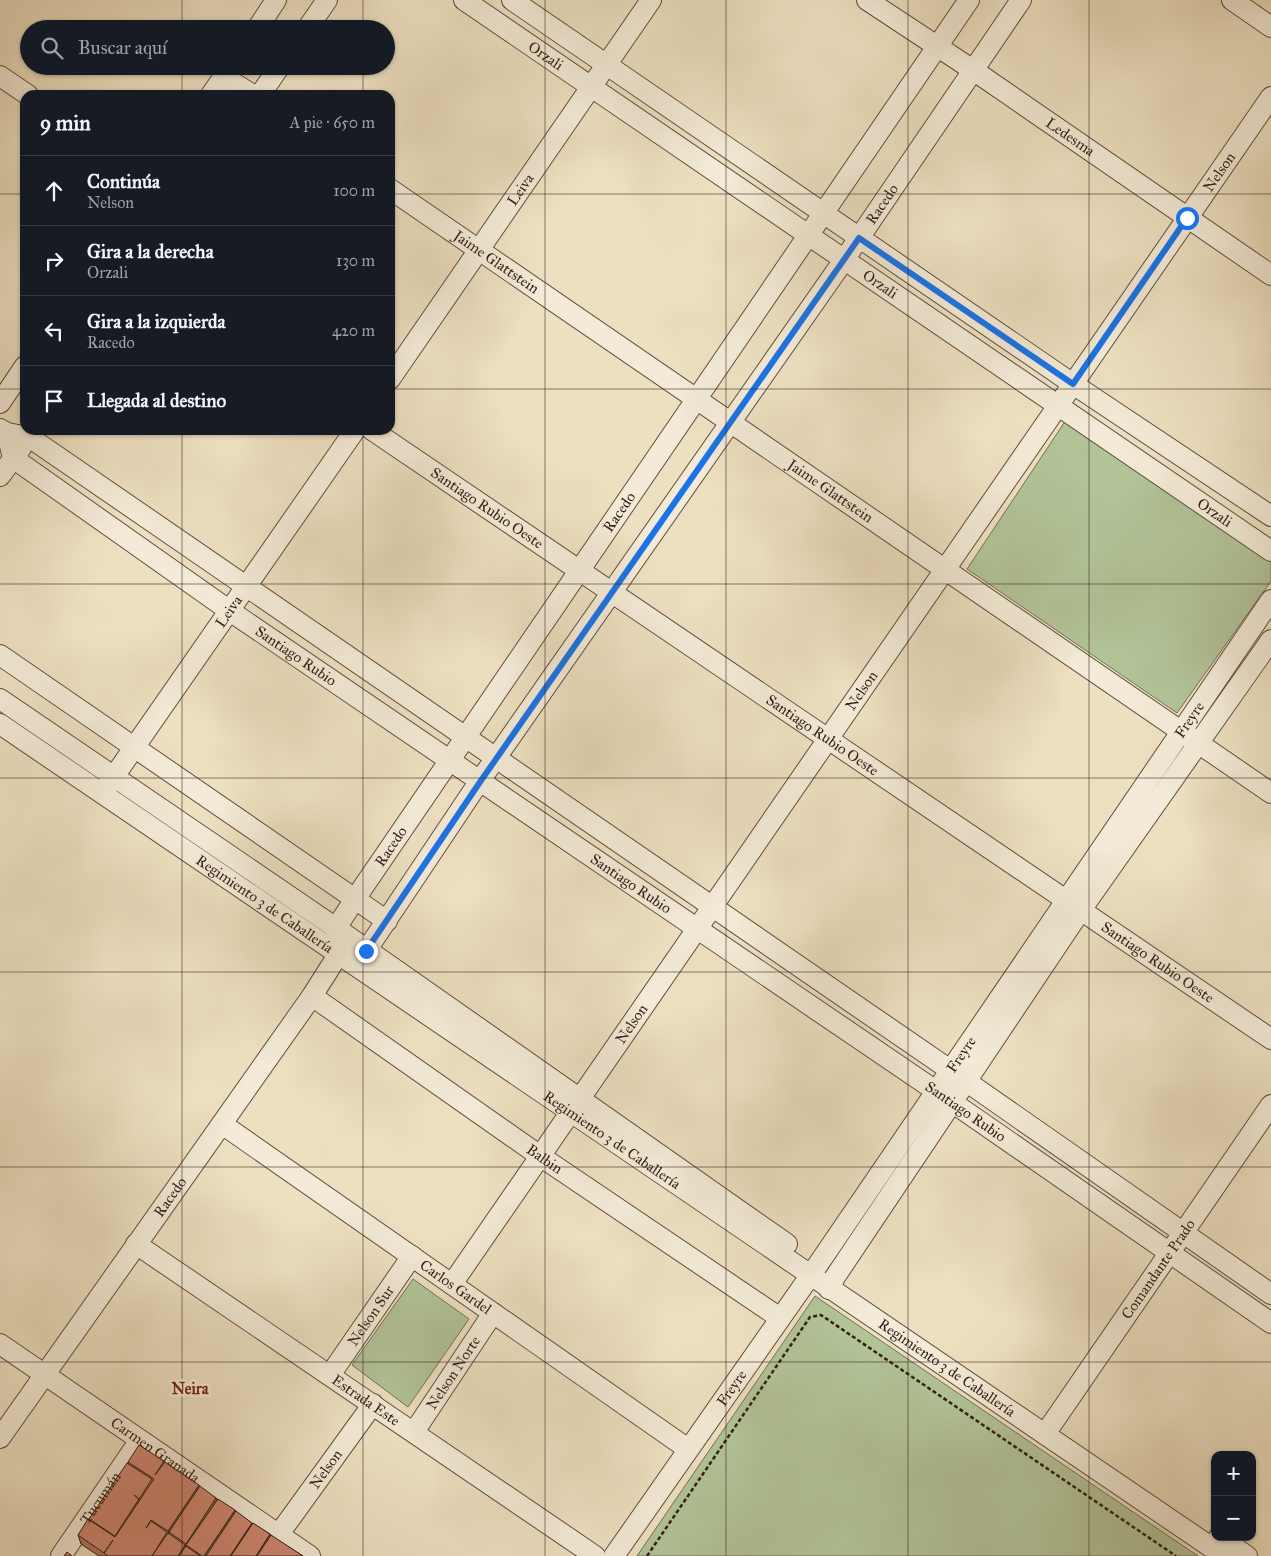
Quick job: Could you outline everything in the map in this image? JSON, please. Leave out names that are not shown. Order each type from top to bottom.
[{"type":"street","points":[[263,20],[276,0]]},
{"type":"street","points":[[313,20],[327,0]]},
{"type":"street","name":"Orzali","points":[[464,0],[1271,551]]},
{"type":"street","name":"Orzali","points":[[512,0],[1073,384],[1271,516]]},
{"type":"street","name":"Leiva","points":[[395,372],[651,0]]},
{"type":"street","name":"Ledesma","points":[[867,0],[973,70],[1271,275]]},
{"type":"street","name":"Racedo","points":[[336,928],[464,737],[969,0]]},
{"type":"street","name":"Racedo","points":[[366,951],[495,759],[844,260],[1021,0]]},
{"type":"street","points":[[1232,0],[1271,26]]},
{"type":"street","points":[[214,90],[224,75]]},
{"type":"street","points":[[231,75],[248,90]]},
{"type":"street","points":[[263,90],[274,75]]},
{"type":"street","points":[[0,76],[21,90]]},
{"type":"street","name":"Nelson","points":[[452,1284],[1271,97]]},
{"type":"street","name":"Jaime Glattstein","points":[[395,193],[1271,793]]},
{"type":"street","points":[[4,390],[20,372]]},
{"type":"street","name":"Santiago Rubio","points":[[20,433],[4,431],[13,458],[230,611],[448,761],[698,928],[1271,1323]]},
{"type":"street","points":[[0,476],[30,435]]},
{"type":"street","name":"Santiago Rubio","points":[[32,435],[495,759],[958,1075],[1271,1294]]},
{"type":"street","name":"Leiva","points":[[108,786],[351,435]]},
{"type":"street","name":"Santiago Rubio Oeste","points":[[379,435],[1271,1039]]},
{"type":"street","name":"Freyre","points":[[832,1283],[958,1075],[1074,905],[1181,732],[1271,600]]},
{"type":"street","name":"Freyre","points":[[1074,905],[1199,744],[1271,640]]},
{"type":"street","points":[[0,655],[387,921]]},
{"type":"street","name":"Regimiento 3 de Caballería","points":[[0,699],[108,786],[338,955],[576,1106]]},
{"type":"street","name":"Regimiento 3 de Caballería","points":[[0,724],[108,786],[336,928],[576,1106],[813,1271],[1049,1429],[1211,1531]]},
{"type":"street","points":[[336,928],[338,955],[366,951]]},
{"type":"street","name":"Racedo","points":[[0,1438],[312,996],[338,955]]},
{"type":"street","name":"Balbin","points":[[312,996],[540,1156],[780,1318]]},
{"type":"street","name":"Freyre","points":[[614,1556],[813,1271],[944,1097]]},
{"type":"street","name":"Comandante Prado","points":[[1049,1429],[1271,1106]]},
{"type":"street","name":"Carlos Gardel","points":[[222,1124],[688,1450]]},
{"type":"street","name":"Estrada Este","points":[[136,1244],[595,1556]]},
{"type":"street","name":"Nelson Sur","points":[[330,1375],[412,1256]]},
{"type":"street","name":"Nelson Norte","points":[[414,1432],[493,1313]]},
{"type":"street","name":"Carmen Granada","points":[[0,1344],[310,1556]]},
{"type":"street","name":"Nelson","points":[[279,1534],[372,1404]]},
{"type":"street","name":"Regimiento 3 de Caballería","points":[[1049,1429],[1224,1556]]},
{"type":"street","name":"Tucumán","points":[[70,1553],[140,1440]]},
{"type":"street","points":[[1225,1541],[1246,1556]]},
{"type":"path","points":[[647,1556],[810,1317],[822,1315],[1176,1556]]},
{"type":"green space","points":[[1066,420],[1271,557],[1271,581],[1177,713],[967,569]]},
{"type":"green space","points":[[413,1279],[469,1319],[408,1407],[352,1365]]},
{"type":"green space","points":[[815,1296],[1198,1556],[637,1556]]},
{"type":"building","points":[[139,1445],[164,1461],[155,1475],[165,1462],[199,1485],[168,1531],[151,1520],[146,1528],[151,1521],[167,1532],[152,1556],[108,1556],[78,1535],[88,1519],[115,1537],[154,1479],[128,1462]]},
{"type":"building","points":[[127,1463],[152,1479],[115,1536],[89,1519]]},
{"type":"building","points":[[200,1486],[216,1498],[186,1544],[169,1532]]},
{"type":"building","points":[[218,1499],[235,1510],[204,1556],[202,1556],[186,1545]]},
{"type":"building","points":[[236,1511],[252,1523],[230,1556],[206,1556]]},
{"type":"building","points":[[253,1523],[270,1534],[256,1556],[231,1556]]},
{"type":"building","points":[[168,1533],[185,1545],[178,1556],[152,1556]]},
{"type":"building","points":[[271,1535],[303,1556],[257,1556]]},
{"type":"building","points":[[186,1546],[200,1556],[179,1556]]},
{"type":"building","points":[[67,1552],[72,1556],[64,1556]]},
{"type":"district","name":"Neira","points":[[190,1388]]},
{"type":"route","points":[[366,951],[611,592],[859,238],[1073,384],[1187,218]]}]
